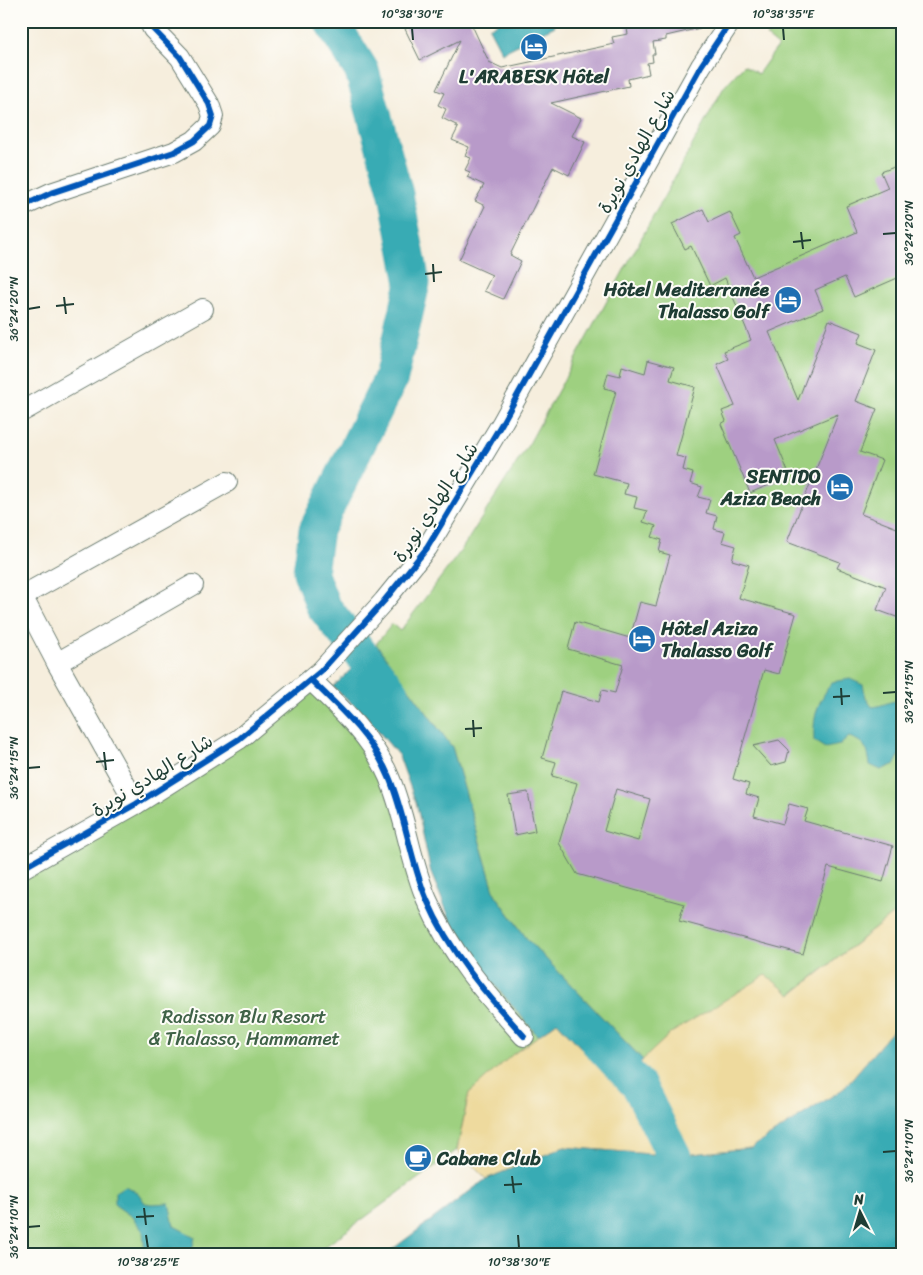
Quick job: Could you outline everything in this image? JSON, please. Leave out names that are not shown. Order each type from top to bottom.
[{"type":"street","points":[[21,207],[50,193],[174,152],[194,141],[210,126],[213,116],[209,104],[180,57],[149,21]]},
{"type":"street","name":"شارع الهادي نويرة","points":[[21,869],[136,804],[239,738],[316,675],[384,601],[427,548],[468,481],[701,66],[731,21]]},
{"type":"street","points":[[21,412],[203,308]]},
{"type":"street","points":[[136,804],[57,664],[22,595],[227,482]]},
{"type":"street","points":[[57,664],[193,585]]},
{"type":"street","points":[[316,675],[375,751],[389,776],[426,899],[458,958],[524,1036]]},
{"type":"green space","name":"Hôtel Aziza Thalasso Golf","points":[[779,21],[902,21],[902,907],[790,995],[671,1033],[643,1060],[527,939],[495,894],[452,747],[376,644],[392,624],[400,631],[460,552],[530,442],[724,87],[744,65],[758,74],[778,46],[766,36]]},
{"type":"green space","name":"Radisson Blu Resort & Thalasso, Hammamet","points":[[308,684],[356,721],[444,927],[538,1036],[469,1093],[457,1150],[315,1254],[21,1254],[21,878]]},
{"type":"sand","points":[[902,907],[902,1020],[843,1089],[751,1148],[674,1156],[564,1147],[486,1179],[457,1150],[469,1093],[512,1055],[557,1022],[616,1085],[671,1033],[766,975],[791,995]]},
{"type":"water","points":[[501,21],[553,21],[555,26],[502,53],[489,28]]},
{"type":"water","points":[[376,644],[452,747],[495,894],[527,939],[643,1060],[616,1085],[557,1022],[538,1036],[481,968],[452,924],[431,873],[417,806],[399,756],[364,714],[333,687]]},
{"type":"water","points":[[850,679],[863,685],[866,698],[872,707],[893,701],[902,701],[902,749],[895,764],[881,770],[870,765],[865,747],[859,741],[849,737],[840,745],[825,748],[814,741],[815,717],[823,697],[832,682]]},
{"type":"water","points":[[902,1020],[902,1254],[386,1254],[486,1179],[564,1147],[674,1156],[751,1148],[843,1089]]},
{"type":"water","points":[[125,1186],[138,1193],[145,1203],[169,1203],[174,1226],[195,1237],[191,1254],[145,1254],[143,1231],[132,1217],[115,1205],[115,1192]]},
{"type":"building","points":[[420,21],[470,21],[489,62],[502,68],[614,44],[612,37],[628,34],[626,23],[635,21],[699,21],[700,28],[666,36],[666,40],[653,42],[655,54],[652,54],[653,62],[647,63],[649,74],[628,79],[629,86],[551,103],[581,118],[572,136],[585,142],[569,175],[553,167],[510,255],[521,261],[503,299],[484,291],[492,275],[459,260],[485,206],[475,201],[484,185],[467,177],[470,172],[465,170],[471,158],[465,156],[469,147],[452,140],[458,128],[442,118],[446,109],[438,105],[444,93],[436,90],[460,40],[420,60],[405,29]]},
{"type":"building","points":[[902,164],[902,276],[854,297],[845,277],[815,290],[823,309],[769,332],[798,400],[829,320],[862,333],[858,343],[876,350],[856,401],[877,409],[860,452],[882,460],[861,514],[902,530],[902,539],[897,551],[900,552],[902,550],[902,619],[877,610],[886,587],[837,568],[840,562],[787,542],[838,414],[775,440],[790,476],[750,493],[721,424],[726,421],[722,411],[735,406],[717,364],[728,359],[724,351],[751,340],[725,278],[710,286],[691,246],[685,249],[672,224],[703,209],[709,222],[730,212],[741,235],[735,238],[753,277],[857,232],[846,206],[888,188],[881,172]]},
{"type":"building","points":[[648,360],[674,367],[670,380],[695,387],[676,456],[686,458],[683,470],[693,473],[690,483],[702,487],[698,497],[710,500],[706,513],[717,516],[714,529],[725,532],[722,542],[736,546],[732,560],[749,565],[739,598],[796,614],[779,674],[764,670],[733,779],[749,784],[746,794],[759,798],[754,816],[783,824],[789,804],[808,809],[804,821],[893,846],[883,882],[828,867],[803,954],[679,921],[684,904],[577,874],[559,843],[577,783],[552,776],[556,762],[542,758],[561,691],[599,702],[602,690],[615,693],[623,665],[568,649],[575,622],[630,638],[640,602],[656,606],[670,555],[659,552],[662,540],[652,537],[656,526],[643,522],[647,511],[634,508],[637,497],[624,494],[627,483],[593,474],[616,391],[604,388],[608,373],[620,376],[622,366],[645,373]],"holes":[[[616,789],[650,799],[638,841],[604,831]]]},
{"type":"building","points":[[779,740],[789,750],[786,762],[771,766],[753,746]]},
{"type":"building","points":[[528,792],[535,831],[515,835],[508,795]]},
{"type":"waterway","points":[[331,21],[362,71],[396,194],[413,283],[391,378],[316,530],[310,572],[323,606],[392,693]]},
{"type":"waterway","points":[[596,1040],[639,1086],[674,1156]]},
{"type":"cycle path","points":[[21,207],[51,193],[174,152],[194,141],[210,126],[213,116],[209,104],[180,57],[153,29],[149,21]]},
{"type":"cycle path","points":[[21,869],[136,804],[239,739],[321,671],[384,601],[427,548],[501,425],[701,66],[731,21]]},
{"type":"cycle path","points":[[311,680],[355,724],[374,749],[395,792],[416,870],[436,919],[470,972],[524,1036]]},
{"type":"place","name":"L'ARABESK Hôtel","points":[[534,47]]},
{"type":"place","name":"Hôtel Mediterranée Thalasso Golf","points":[[788,300]]},
{"type":"place","name":"SENTIDO Aziza Beach","points":[[840,487]]},
{"type":"place","name":"Hôtel Aziza Thalasso Golf","points":[[642,639]]},
{"type":"place","name":"Cabane Club","points":[[418,1158]]}]
